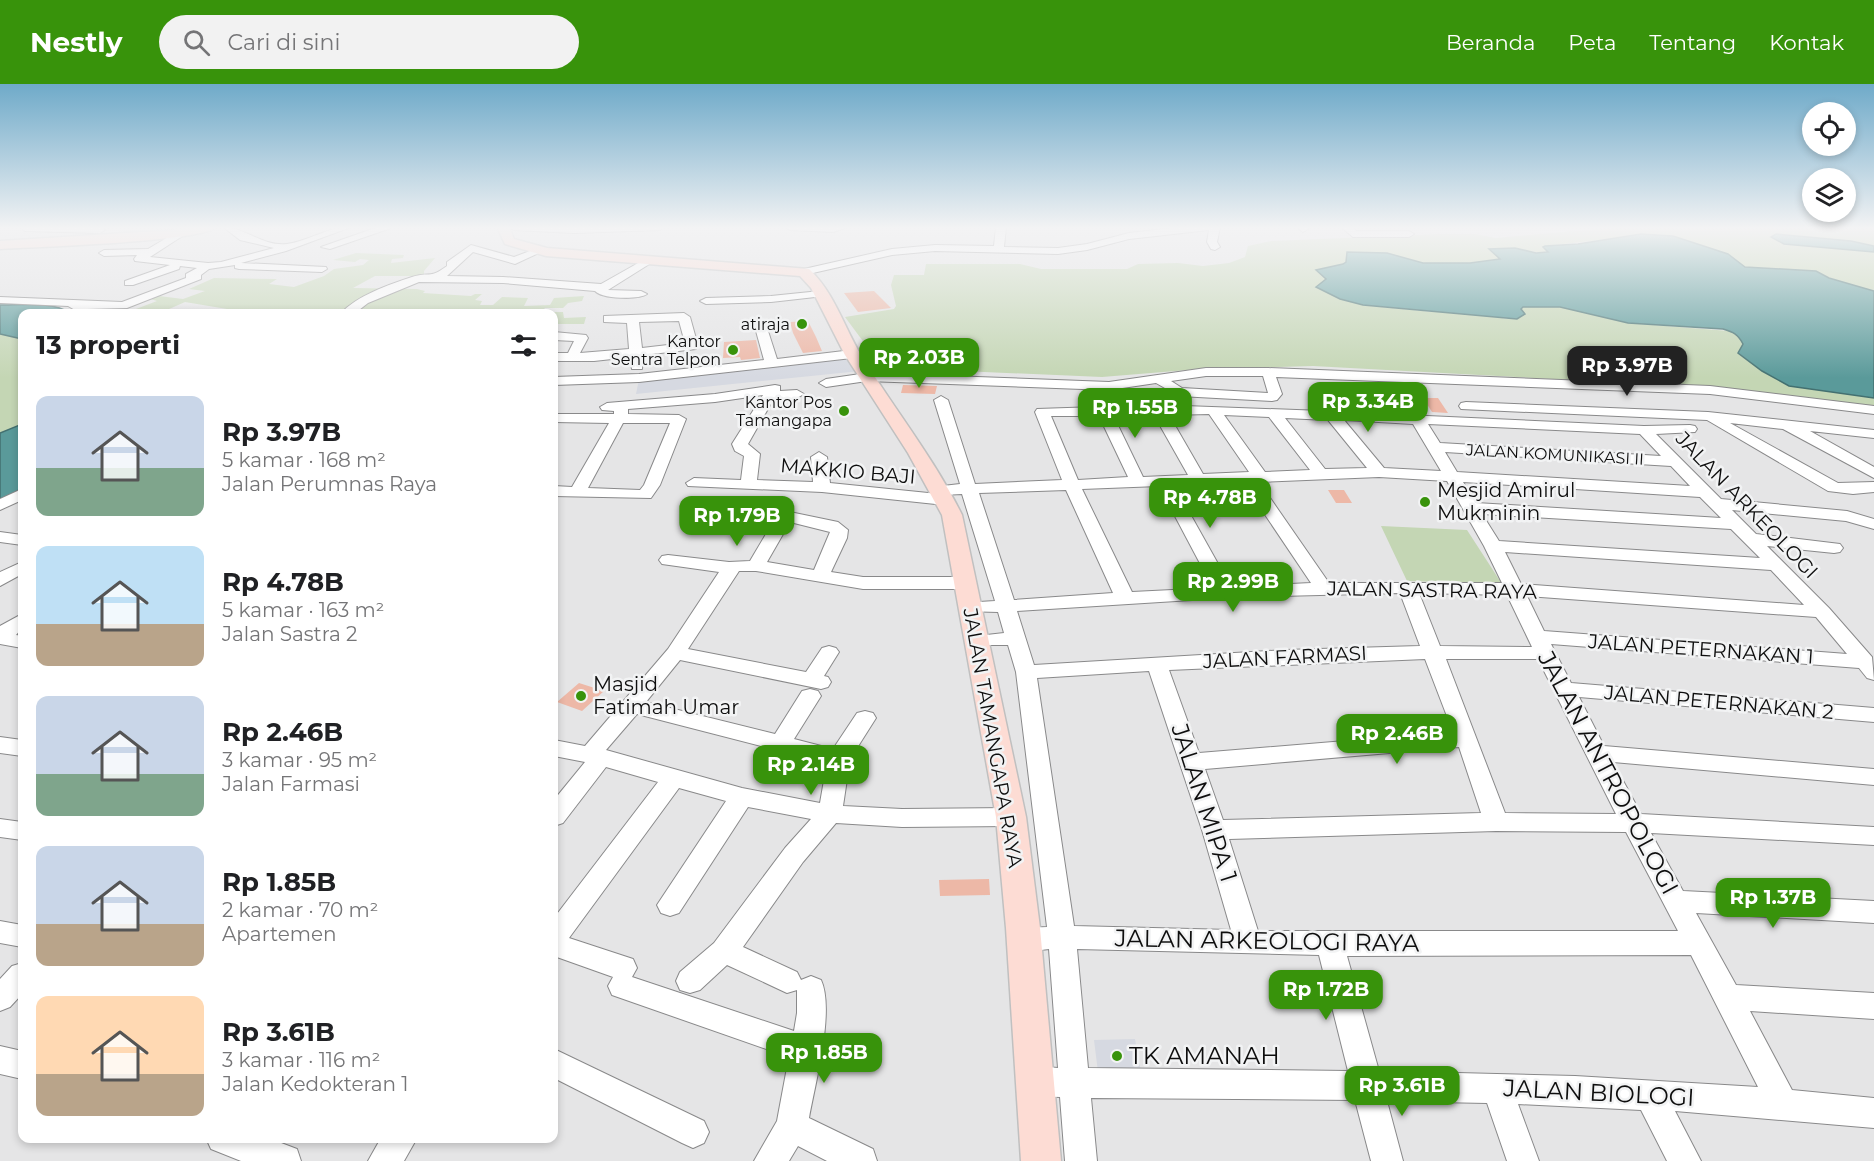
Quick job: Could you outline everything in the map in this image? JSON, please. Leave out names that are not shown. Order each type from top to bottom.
[{"type":"main road","name":"JALAN TAMANGAPA RAYA","points":[[808,277],[820,294],[861,367],[951,493],[952,515],[1011,817],[1024,940],[1041,1161]]},
{"type":"street","points":[[129,284],[147,277]]},
{"type":"street","points":[[0,300],[79,309],[123,306],[196,277]]},
{"type":"street","points":[[462,292],[491,277]]},
{"type":"street","points":[[602,293],[605,288],[621,277]]},
{"type":"street","points":[[353,309],[364,301],[422,278],[485,280],[602,293],[642,294]]},
{"type":"street","points":[[706,302],[777,299],[820,294]]},
{"type":"street","points":[[558,357],[635,353],[686,348],[692,345],[684,317],[608,320]]},
{"type":"street","points":[[633,319],[640,404]]},
{"type":"street","points":[[762,331],[772,364]]},
{"type":"street","points":[[558,336],[581,337],[572,357]]},
{"type":"street","points":[[558,381],[639,378],[772,364],[861,367],[1109,387],[1206,372],[1268,372],[1710,390],[1874,410]]},
{"type":"street","points":[[826,382],[861,367]]},
{"type":"street","points":[[1160,380],[1179,392],[1272,397],[1275,394],[1268,372]]},
{"type":"street","points":[[1450,379],[1470,410],[1708,416],[1784,422],[1867,433],[1874,439]]},
{"type":"street","points":[[577,493],[620,412],[640,404],[715,398],[775,389]]},
{"type":"street","points":[[1378,417],[1366,393],[1322,391],[1332,415],[1379,472]]},
{"type":"street","points":[[748,485],[752,454],[740,448],[740,444],[755,416],[769,396],[797,394]]},
{"type":"street","points":[[1769,397],[1784,422],[1871,470]]},
{"type":"street","points":[[941,400],[951,493],[1006,606],[1026,672],[1062,937],[1081,1161]]},
{"type":"street","points":[[1158,409],[1198,479]]},
{"type":"street","points":[[1103,410],[1138,482]]},
{"type":"street","points":[[1213,410],[1324,589]]},
{"type":"street","points":[[1125,598],[1072,485],[1042,412],[1213,410],[1644,430],[1690,429]]},
{"type":"street","points":[[558,417],[620,412],[679,419],[649,492],[638,496],[558,491]]},
{"type":"street","points":[[1273,412],[1320,473]]},
{"type":"street","points":[[1708,416],[1834,488],[1874,487]]},
{"type":"street","name":"JALAN ANTROPOLOGI","points":[[1418,419],[1493,546],[1596,753],[1728,997],[1782,1103]]},
{"type":"street","name":"JALAN ARKEOLOGI","points":[[1644,430],[1822,612],[1869,667]]},
{"type":"street","name":"JALAN KOMUNIKASI II","points":[[1435,447],[1675,462]]},
{"type":"street","points":[[819,458],[822,487]]},
{"type":"street","name":"MAKKIO BAJI","points":[[694,483],[951,493],[1254,476],[1379,472],[1451,475],[1711,498],[1847,516],[1874,524]]},
{"type":"street","points":[[1164,481],[1226,594]]},
{"type":"street","points":[[0,506],[18,496]]},
{"type":"street","points":[[1471,508],[1737,524]]},
{"type":"street","points":[[756,566],[785,516],[832,526],[839,530],[838,538],[820,576]]},
{"type":"street","points":[[0,537],[18,539]]},
{"type":"street","points":[[1752,540],[1834,548]]},
{"type":"street","points":[[1493,546],[1777,565]]},
{"type":"street","name":"JALAN SASTRA RAYA","points":[[668,560],[732,568],[738,565],[756,566],[968,595],[1006,606],[1125,598],[1407,587],[1515,590],[1822,612]]},
{"type":"street","points":[[558,811],[631,705],[675,653],[732,568]]},
{"type":"street","points":[[0,580],[18,569]]},
{"type":"street","points":[[1407,587],[1467,739],[1496,822]]},
{"type":"street","points":[[18,623],[8,630],[6,639],[18,641]]},
{"type":"street","points":[[976,641],[1015,639]]},
{"type":"street","name":"JALAN FARMASI","points":[[1026,672],[1294,655],[1541,645]]},
{"type":"street","name":"JALAN PETERNAKAN 1","points":[[1541,645],[1869,667]]},
{"type":"street","points":[[781,742],[814,686],[829,652]]},
{"type":"street","points":[[675,653],[814,686]]},
{"type":"street","name":"JALAN MIPA 1","points":[[1157,664],[1214,830],[1248,943]]},
{"type":"street","name":"JALAN PETERNAKAN 2","points":[[1563,689],[1874,716]]},
{"type":"street","points":[[631,705],[839,758]]},
{"type":"street","points":[[690,981],[724,951],[794,855],[830,814],[839,758],[865,718]]},
{"type":"street","points":[[1191,762],[1467,739]]},
{"type":"street","points":[[0,745],[18,747]]},
{"type":"street","points":[[558,749],[596,756],[742,797],[830,814],[902,818],[1011,817]]},
{"type":"street","points":[[1596,753],[1874,777]]},
{"type":"street","points":[[558,933],[673,778]]},
{"type":"street","points":[[670,905],[742,797]]},
{"type":"street","points":[[1214,830],[1496,822],[1633,823],[1874,837]]},
{"type":"street","points":[[0,828],[18,830]]},
{"type":"street","points":[[1675,901],[1874,912]]},
{"type":"street","points":[[0,932],[18,935]]},
{"type":"street","points":[[1024,940],[1062,937]]},
{"type":"street","name":"JALAN ARKEOLOGI RAYA","points":[[1062,937],[1330,944],[1697,943]]},
{"type":"street","points":[[1330,944],[1387,1161]]},
{"type":"street","points":[[558,947],[623,977],[806,1049]]},
{"type":"street","points":[[724,951],[799,985],[812,1013],[792,1126],[770,1161]]},
{"type":"street","points":[[0,998],[18,979]]},
{"type":"street","points":[[1728,997],[1874,1006]]},
{"type":"street","points":[[0,1059],[18,1064]]},
{"type":"street","points":[[558,1065],[693,1132]]},
{"type":"street","name":"JALAN BIOLOGI","points":[[1035,1081],[1497,1088],[1782,1103],[1874,1113]]},
{"type":"street","points":[[1497,1088],[1523,1161]]},
{"type":"street","points":[[1650,1096],[1685,1161]]},
{"type":"street","points":[[792,1126],[861,1161]]},
{"type":"street","points":[[242,1143],[269,1150]]},
{"type":"street","points":[[384,1161],[397,1143]]},
{"type":"shaded area","points":[[849,358],[860,371],[636,394],[639,379]]},
{"type":"shaded area","name":"TK AMANAH","points":[[1135,1039],[1141,1072],[1098,1072],[1094,1040]]},
{"type":"green space","points":[[321,277],[373,277],[353,288],[417,289],[425,291],[423,293],[471,296],[482,294],[475,300],[482,301],[480,305],[493,305],[502,297],[528,298],[524,306],[550,305],[554,298],[584,296],[582,301],[568,303],[563,308],[544,309],[227,309],[185,302],[169,309],[136,309],[157,301],[144,297],[151,295],[183,299],[205,291],[189,289],[214,278],[277,279],[269,284],[294,287]]},
{"type":"green space","points":[[893,277],[1325,277],[1329,292],[1340,299],[1363,305],[1433,312],[1458,312],[1509,319],[1517,319],[1523,307],[1560,307],[1628,323],[1729,331],[1737,334],[1743,344],[1739,353],[1762,371],[1789,386],[1874,398],[1874,407],[1721,388],[1313,366],[1200,369],[1102,377],[916,369],[905,353],[871,352],[845,317],[894,309],[896,306],[891,285]]},
{"type":"green space","points":[[1827,277],[1874,277],[1874,291]]},
{"type":"green space","points":[[558,312],[563,312],[564,318],[586,317],[584,324],[558,324]]},
{"type":"green space","points":[[0,334],[18,338],[18,426],[0,433]]},
{"type":"green space","points":[[1381,526],[1467,530],[1502,584],[1407,581]]},
{"type":"water","points":[[1324,277],[1828,277],[1874,291],[1874,398],[1789,386],[1762,371],[1738,353],[1743,344],[1735,334],[1723,329],[1628,323],[1560,307],[1523,307],[1521,309],[1525,314],[1517,319],[1363,305],[1340,299],[1316,287],[1326,279]]},
{"type":"water","points":[[0,305],[46,305],[63,309],[18,309],[18,338],[0,334]]},
{"type":"water","points":[[18,426],[18,491],[0,502],[0,433]]},
{"type":"building","points":[[874,291],[891,308],[858,312],[844,293]]},
{"type":"building","points":[[808,321],[822,351],[803,353],[793,333],[790,322]]},
{"type":"building","name":"Kantor Sentra Telpon","points":[[756,340],[760,358],[741,360],[740,357],[723,358],[724,342]]},
{"type":"building","points":[[903,385],[937,386],[935,394],[901,393]]},
{"type":"building","points":[[1423,398],[1438,398],[1448,413],[1432,412]]},
{"type":"building","points":[[1328,490],[1344,490],[1352,503],[1336,503]]},
{"type":"building","name":"Masjid Fatimah Umar","points":[[579,683],[604,691],[582,711],[558,701]]},
{"type":"building","points":[[989,879],[990,895],[940,896],[939,880]]},
{"type":"place","name":"atiraja","points":[[802,324]]},
{"type":"place","name":"Kantor Sentra Telpon","points":[[733,350]]},
{"type":"place","name":"Kantor Pos Tamangapa","points":[[844,411]]},
{"type":"place","name":"Mesjid Amirul Mukminin","points":[[1425,502]]},
{"type":"place","name":"Masjid Fatimah Umar","points":[[581,696]]},
{"type":"place","name":"TK AMANAH","points":[[1117,1056]]}]
